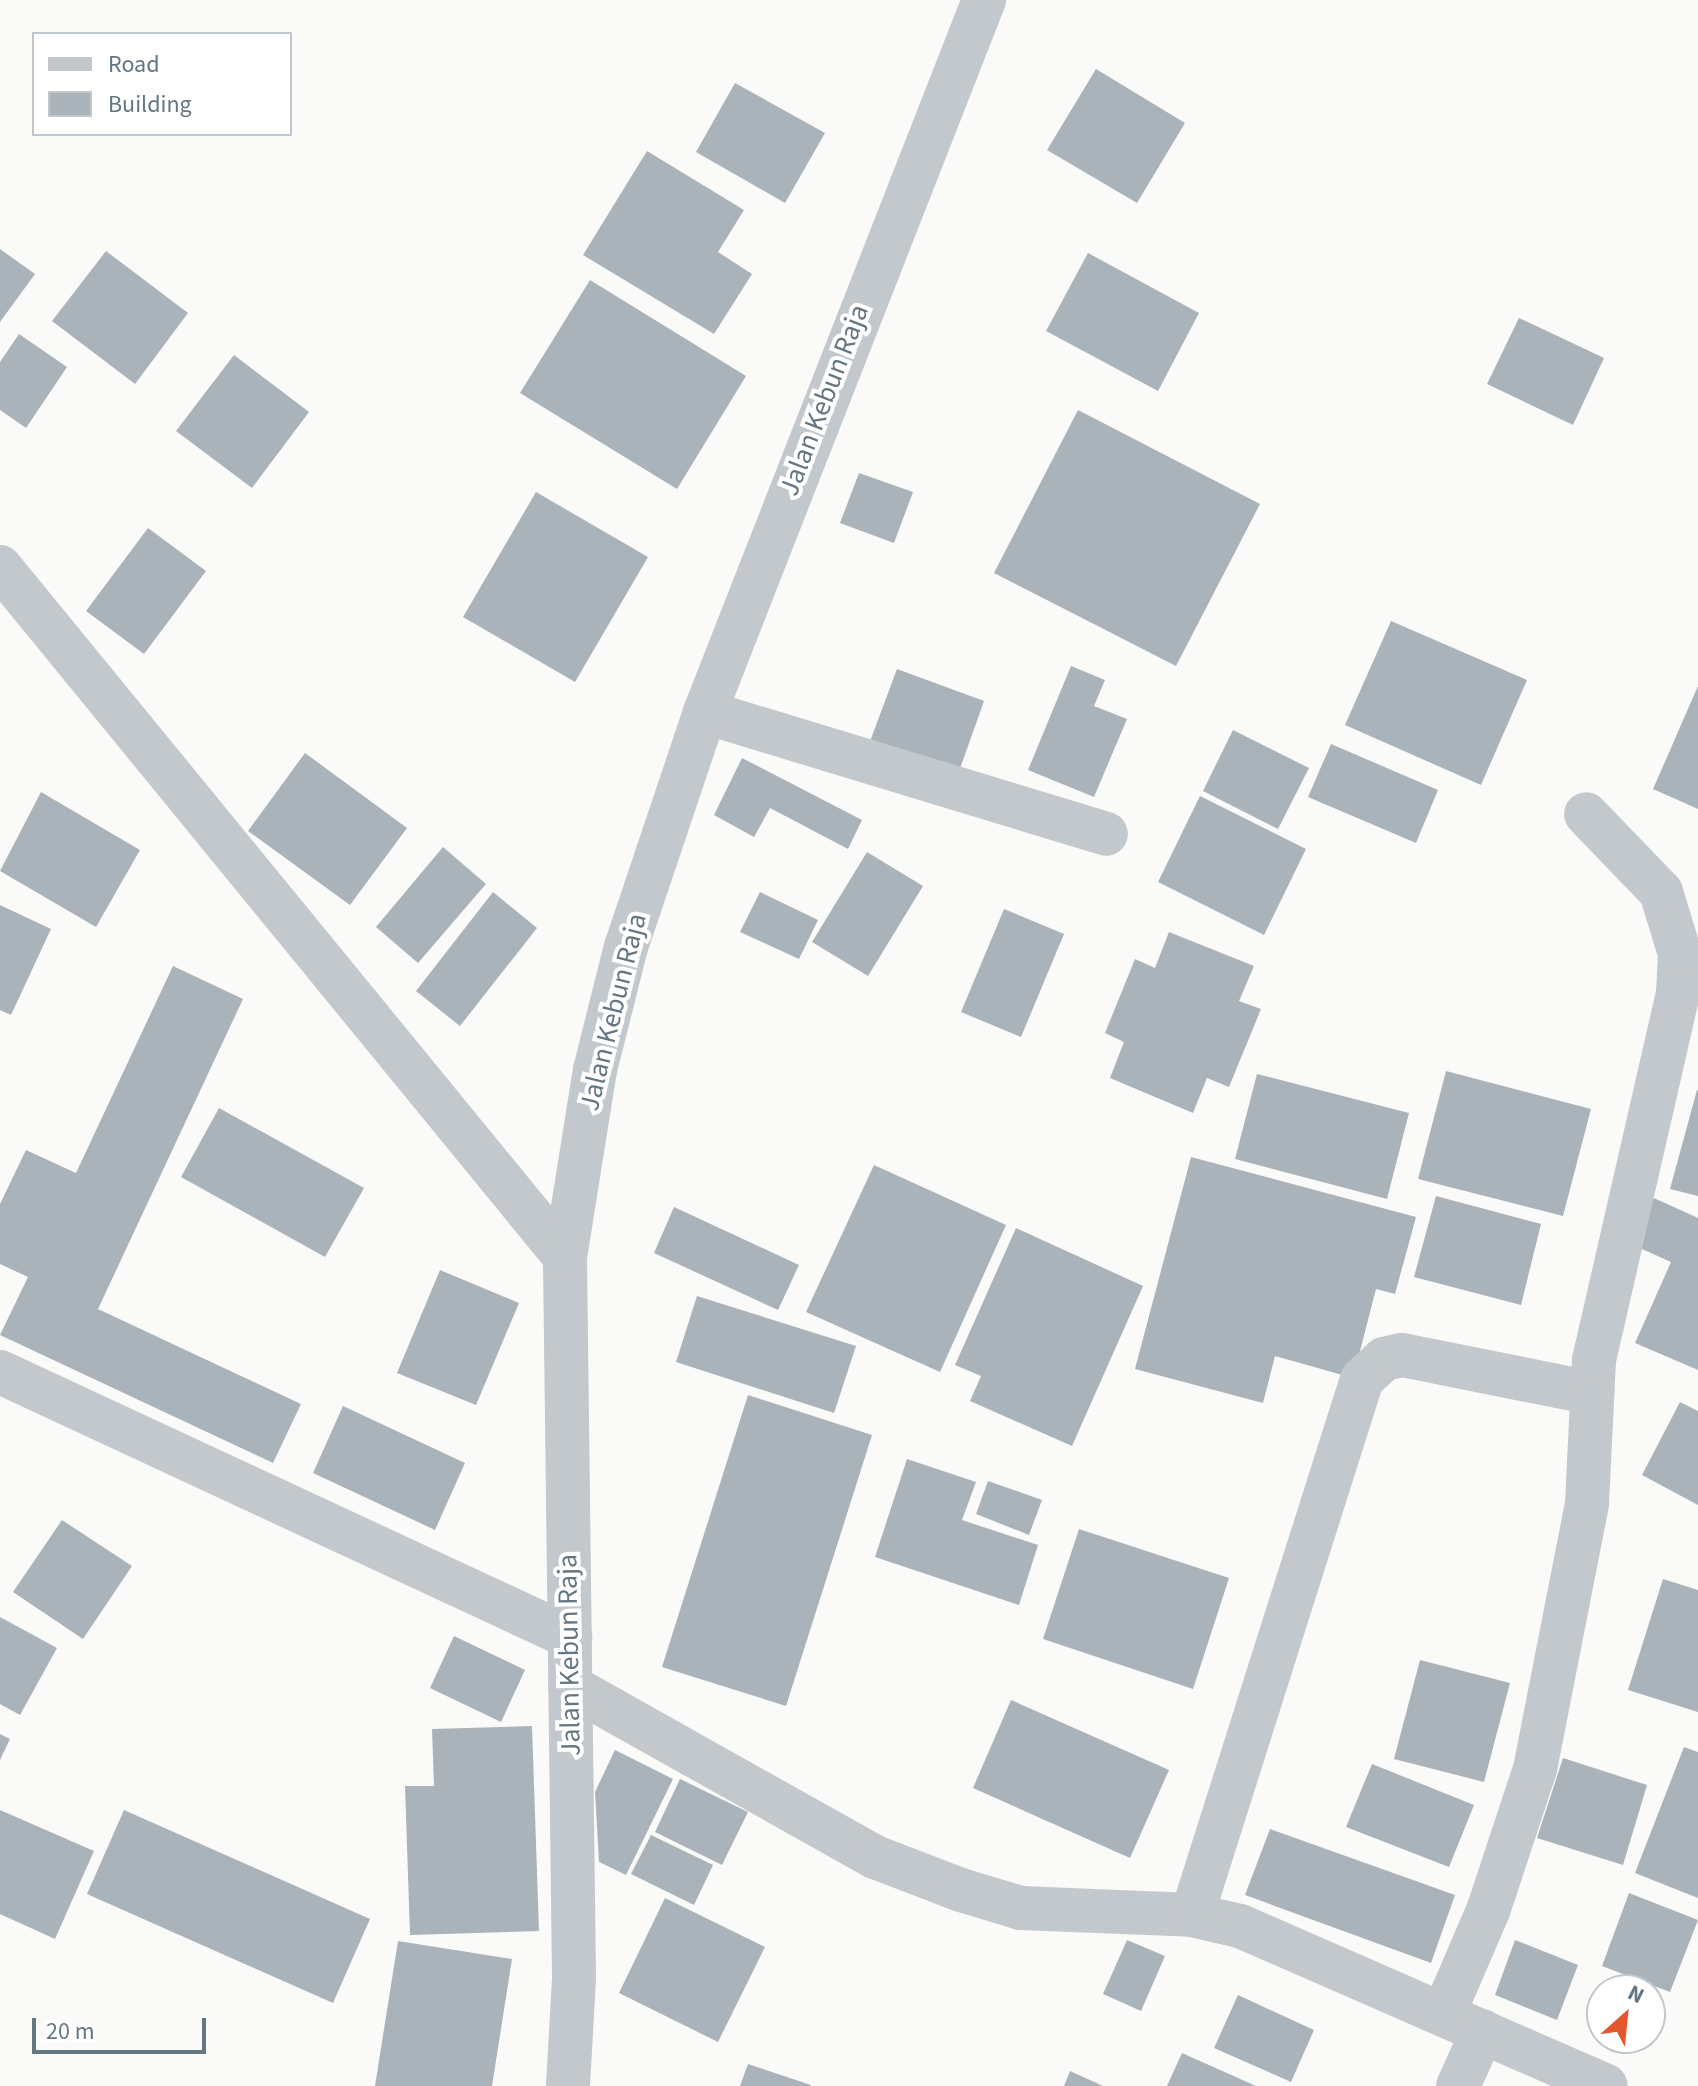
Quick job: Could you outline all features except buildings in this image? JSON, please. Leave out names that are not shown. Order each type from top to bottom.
[{"type":"street","name":"Jalan Kebun Raja","points":[[568,2086],[570,1637],[565,1257],[595,1070],[618,978],[705,712],[984,0]]},
{"type":"street","points":[[0,567],[565,1257]]},
{"type":"street","points":[[705,712],[1106,834]]},
{"type":"street","points":[[1444,2013],[1488,1911],[1535,1769],[1587,1503],[1592,1393],[1688,995],[1680,954],[1661,892],[1586,814]]},
{"type":"street","points":[[1192,1915],[1362,1379],[1384,1359],[1402,1355],[1592,1393]]},
{"type":"street","points":[[0,1372],[570,1637]]},
{"type":"street","points":[[570,1686],[875,1857],[961,1890],[1021,1908],[1088,1916],[1192,1915],[1292,1946],[1606,2086]]},
{"type":"street","points":[[1458,2086],[1483,2031]]}]
